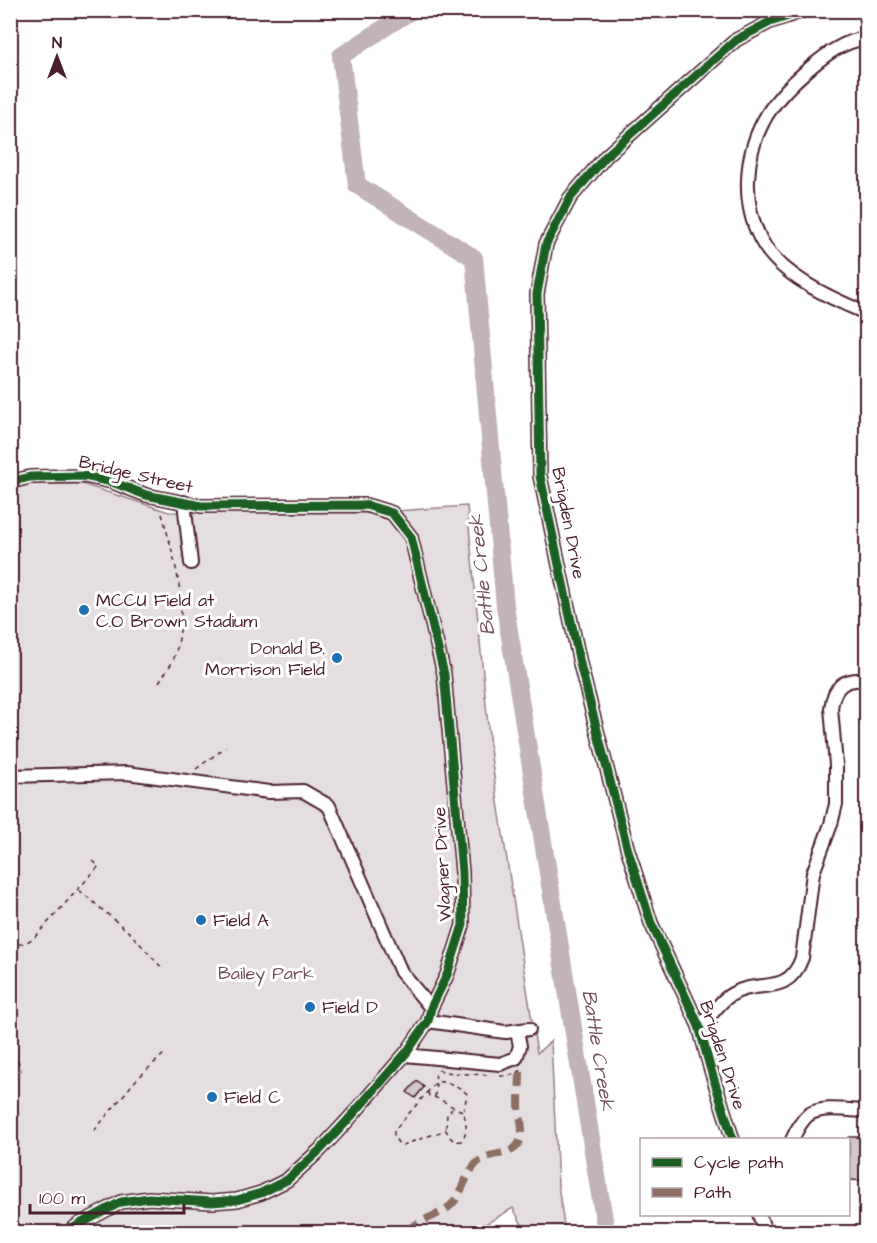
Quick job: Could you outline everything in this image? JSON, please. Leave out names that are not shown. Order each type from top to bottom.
[{"type":"street","name":"Brigden Drive","points":[[732,1138],[699,1026],[651,923],[627,847],[581,668],[540,476],[537,294],[546,244],[570,198],[606,156],[736,40],[770,22],[806,10]]},
{"type":"street","points":[[867,38],[850,41],[833,49],[795,80],[777,101],[763,122],[755,142],[748,190],[750,208],[760,237],[778,261],[815,289],[867,313]]},
{"type":"street","name":"Bridge Street","points":[[10,482],[47,476],[84,476],[112,482],[157,498],[201,506],[255,506]]},
{"type":"street","points":[[184,502],[191,563]]},
{"type":"street","name":"Wagner Drive","points":[[70,1233],[78,1224],[121,1202],[148,1198],[212,1202],[237,1200],[261,1193],[287,1180],[347,1121],[405,1054],[428,1021],[431,1008],[447,975],[463,925],[462,872],[444,674],[411,537],[392,513],[366,505],[255,506]]},
{"type":"street","points":[[699,1026],[731,994],[781,982],[795,974],[799,966],[813,873],[831,825],[836,804],[832,698],[842,684],[851,680],[867,680]]},
{"type":"street","points":[[10,776],[127,773],[269,792],[303,791],[329,806],[401,972],[431,1008]]},
{"type":"street","points":[[405,1054],[500,1064],[516,1058],[523,1030],[505,1032],[428,1021]]},
{"type":"street","points":[[793,1138],[808,1115],[823,1110],[867,1112]]},
{"type":"street","points":[[759,1216],[765,1233]]},
{"type":"path","points":[[157,498],[177,567],[182,602],[180,630],[174,660],[159,682]]},
{"type":"path","points":[[181,781],[226,747]]},
{"type":"path","points":[[10,946],[25,944],[34,938],[99,866],[93,861]]},
{"type":"path","points":[[78,889],[130,933],[162,968]]},
{"type":"path","points":[[10,1034],[21,1071]]},
{"type":"path","points":[[94,1131],[136,1080],[166,1052]]},
{"type":"path","points":[[435,1070],[435,1097]]},
{"type":"path","points":[[446,1130],[403,1145],[394,1137],[394,1131],[436,1082],[441,1081],[463,1089],[467,1094],[467,1102],[463,1111],[467,1128],[465,1136],[460,1141],[454,1141],[446,1130],[447,1114],[453,1108]]},
{"type":"path","points":[[428,1092],[429,1096],[463,1111]]},
{"type":"green space","name":"Bailey Park","points":[[29,484],[82,484],[169,512],[367,513],[467,506],[491,757],[537,1053],[551,1041],[558,1185],[565,1232],[526,1232],[513,1208],[472,1232],[11,1232],[11,490]]},
{"type":"building","points":[[417,1081],[424,1087],[415,1098],[407,1092]]},
{"type":"building","points":[[867,1137],[867,1181],[850,1180],[849,1138]]},
{"type":"waterway","name":"Battle Creek","points":[[412,10],[341,56],[357,185],[474,258],[505,606],[606,1232]]},
{"type":"marked path","points":[[406,1232],[453,1203],[470,1172],[479,1161],[517,1146],[522,1133],[519,1104],[520,1072]]},
{"type":"cycle path","points":[[732,1138],[699,1026],[651,923],[627,847],[581,668],[540,476],[537,294],[546,244],[570,198],[606,156],[736,40],[770,22],[806,10]]},
{"type":"cycle path","points":[[10,482],[30,477],[84,476],[112,482],[146,495],[201,506],[366,505],[392,513],[411,537],[444,674],[462,872],[463,925],[447,975],[431,1008],[428,1021],[407,1052],[320,1150],[287,1180],[261,1193],[237,1200],[212,1202],[149,1198],[121,1202],[78,1225],[70,1232]]},
{"type":"place","name":"MCCU Field at C.O Brown Stadium","points":[[84,610]]},
{"type":"place","name":"Donald B. Morrison Field","points":[[337,658]]},
{"type":"place","name":"Field A","points":[[201,920]]},
{"type":"place","name":"Field D","points":[[310,1007]]},
{"type":"place","name":"Field C","points":[[212,1097]]}]
